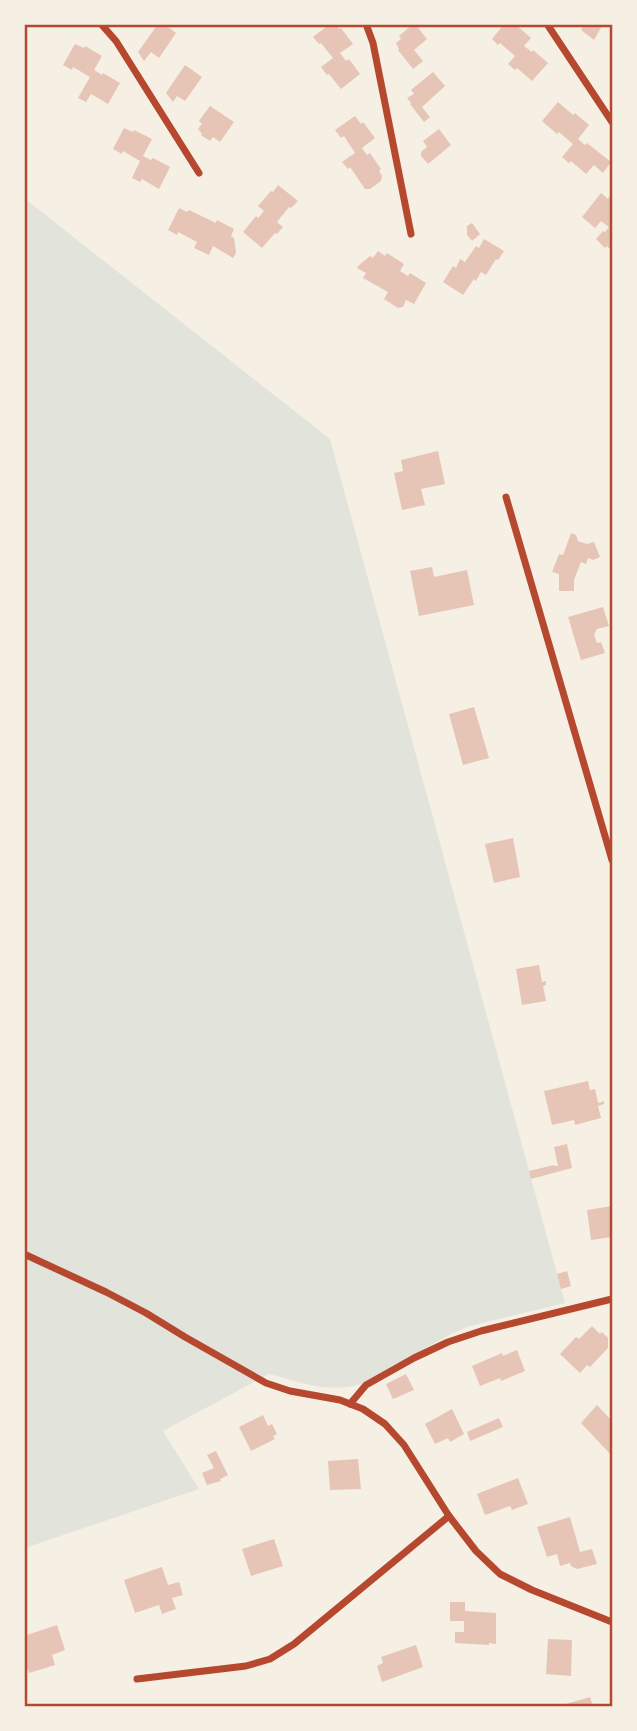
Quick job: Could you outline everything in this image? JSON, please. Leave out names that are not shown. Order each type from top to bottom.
[{"type":"street","points":[[101,24],[116,41],[199,173]]},
{"type":"street","points":[[366,24],[373,43],[411,234]]},
{"type":"street","points":[[547,24],[612,122]]},
{"type":"street","points":[[506,497],[612,860]]},
{"type":"street","points":[[24,1254],[146,1313],[266,1383],[290,1391],[340,1400],[363,1409],[385,1424],[404,1445],[449,1516],[476,1550],[500,1574],[532,1590],[612,1622]]},
{"type":"street","points":[[350,1404],[366,1385],[448,1342],[481,1331],[612,1299]]},
{"type":"street","points":[[137,1679],[246,1666],[270,1659],[294,1644],[449,1516]]},
{"type":"shaded area","points":[[24,198],[330,439],[565,1303],[470,1326],[361,1384],[349,1387],[326,1387],[269,1374],[163,1431],[199,1489],[25,1548]]},
{"type":"building","points":[[158,24],[164,24],[176,33],[159,58],[151,52],[144,61],[138,52]]},
{"type":"building","points":[[330,24],[341,28],[353,44],[340,53],[346,61],[349,59],[360,74],[341,89],[321,67],[333,58],[313,37]]},
{"type":"building","points":[[413,24],[427,39],[414,50],[423,61],[413,69],[398,50],[396,43],[401,39],[399,36]]},
{"type":"building","points":[[504,24],[514,27],[516,25],[531,38],[524,46],[548,63],[532,81],[508,64],[515,56],[492,39]]},
{"type":"building","points":[[585,24],[603,24],[594,40],[581,30]]},
{"type":"building","points":[[75,44],[84,48],[85,46],[102,56],[94,70],[120,83],[108,104],[91,94],[86,102],[78,98],[90,77],[73,67],[72,70],[63,65]]},
{"type":"building","points":[[185,65],[202,77],[185,101],[177,96],[173,102],[166,93]]},
{"type":"building","points":[[433,72],[445,86],[422,107],[430,117],[424,122],[407,98],[414,94],[411,90]]},
{"type":"building","points":[[558,102],[589,125],[578,139],[611,162],[603,173],[594,165],[586,174],[562,157],[573,144],[542,121]]},
{"type":"building","points":[[210,106],[234,122],[220,142],[213,137],[210,141],[201,135],[198,129],[202,124],[199,121]]},
{"type":"building","points":[[355,116],[375,138],[362,148],[367,155],[370,153],[381,169],[381,181],[370,189],[365,189],[350,167],[348,169],[342,162],[355,153],[344,136],[341,138],[335,130]]},
{"type":"building","points":[[124,128],[152,139],[143,156],[170,167],[159,189],[142,179],[140,182],[132,178],[140,161],[123,151],[122,154],[113,149]]},
{"type":"building","points":[[439,129],[451,145],[428,164],[421,156],[421,152],[427,147],[423,141]]},
{"type":"building","points":[[278,185],[298,201],[289,207],[277,222],[283,227],[262,248],[243,232],[256,216],[258,218],[264,211],[258,206]]},
{"type":"building","points":[[601,193],[612,199],[612,251],[596,239],[609,227],[601,221],[595,228],[582,217]]},
{"type":"building","points":[[179,208],[216,223],[217,220],[234,229],[231,236],[234,238],[236,253],[233,258],[213,246],[209,255],[194,248],[197,242],[168,230]]},
{"type":"building","points":[[472,223],[480,234],[472,241],[467,235],[467,226]]},
{"type":"building","points":[[484,239],[504,251],[486,275],[481,272],[463,295],[443,282],[453,266],[456,268],[460,259],[465,262]]},
{"type":"building","points":[[378,251],[385,256],[387,253],[404,264],[400,271],[408,276],[410,273],[426,283],[414,304],[406,300],[403,307],[398,308],[384,299],[388,292],[363,278],[366,273],[357,268],[358,266],[370,256],[373,258]]},
{"type":"building","points":[[438,451],[445,484],[421,489],[425,505],[402,510],[394,473],[403,471],[401,460]]},
{"type":"building","points":[[571,533],[576,535],[578,541],[587,544],[594,542],[600,557],[593,560],[588,558],[586,564],[581,562],[574,580],[574,591],[559,591],[559,574],[552,572],[559,554],[563,555]]},
{"type":"building","points":[[432,567],[434,577],[467,570],[474,605],[419,616],[410,571]]},
{"type":"building","points":[[603,607],[609,626],[597,629],[594,635],[597,643],[601,642],[605,653],[581,660],[568,617]]},
{"type":"building","points":[[474,707],[489,758],[463,765],[449,714]]},
{"type":"building","points":[[513,838],[520,877],[494,883],[485,844]]},
{"type":"building","points":[[539,965],[542,982],[546,981],[543,986],[546,1001],[522,1005],[516,969]]},
{"type":"building","points":[[588,1081],[590,1090],[595,1089],[598,1103],[604,1101],[604,1104],[598,1106],[601,1118],[575,1125],[574,1120],[552,1125],[544,1091]]},
{"type":"building","points":[[567,1144],[572,1168],[531,1179],[529,1171],[558,1166],[554,1147]]},
{"type":"building","points":[[612,1206],[612,1237],[591,1240],[587,1210]]},
{"type":"building","points":[[567,1271],[571,1286],[561,1289],[557,1274]]},
{"type":"building","points":[[592,1326],[608,1338],[608,1348],[590,1367],[587,1365],[580,1373],[560,1354],[576,1337],[579,1339]]},
{"type":"building","points":[[517,1350],[525,1371],[480,1386],[472,1366],[502,1353],[503,1356]]},
{"type":"building","points":[[406,1374],[414,1390],[393,1399],[386,1384]]},
{"type":"building","points":[[597,1405],[612,1421],[612,1456],[581,1423]]},
{"type":"building","points":[[452,1409],[464,1434],[450,1442],[448,1438],[435,1444],[425,1424]]},
{"type":"building","points":[[263,1415],[268,1426],[272,1424],[277,1434],[273,1436],[275,1439],[251,1451],[239,1427]]},
{"type":"building","points":[[499,1418],[503,1427],[470,1441],[467,1432]]},
{"type":"building","points":[[216,1451],[228,1475],[220,1479],[221,1481],[207,1485],[202,1473],[214,1468],[207,1455]]},
{"type":"building","points":[[358,1459],[361,1489],[330,1490],[328,1461]]},
{"type":"building","points":[[518,1478],[528,1504],[512,1510],[510,1506],[485,1515],[477,1494]]},
{"type":"building","points":[[570,1517],[580,1552],[592,1549],[597,1564],[577,1569],[570,1563],[560,1566],[557,1554],[547,1557],[537,1527]]},
{"type":"building","points":[[274,1539],[283,1566],[251,1576],[242,1549]]},
{"type":"building","points":[[162,1567],[168,1585],[179,1582],[183,1595],[172,1598],[176,1609],[162,1614],[159,1605],[135,1613],[124,1580]]},
{"type":"building","points":[[450,1602],[465,1602],[465,1611],[496,1613],[496,1644],[455,1643],[455,1632],[464,1632],[464,1621],[450,1621]]},
{"type":"building","points":[[57,1625],[65,1650],[52,1655],[55,1665],[29,1673],[24,1659],[24,1636]]},
{"type":"building","points":[[548,1639],[572,1640],[571,1676],[546,1674]]},
{"type":"building","points":[[416,1645],[423,1667],[382,1682],[377,1666],[383,1663],[381,1657]]},
{"type":"building","points":[[590,1697],[593,1706],[559,1706]]}]
